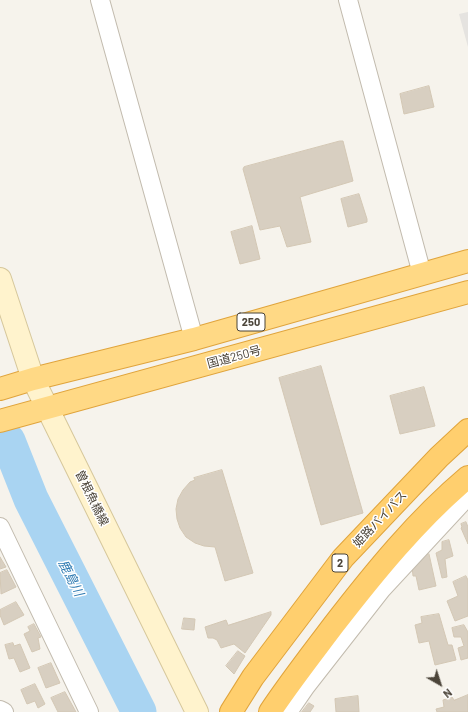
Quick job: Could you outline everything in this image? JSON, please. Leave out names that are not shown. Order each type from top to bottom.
[{"type":"highway","name":"250","points":[[0,389],[194,339],[468,261]]},
{"type":"highway","name":"国道250号","points":[[0,421],[468,292]]},
{"type":"highway","name":"姫路バイパス","points":[[231,712],[254,676],[343,558],[438,457],[468,430]]},
{"type":"highway","points":[[270,712],[287,687],[370,578],[442,499],[468,477]]},
{"type":"main road","name":"曽根魚橋線","points":[[0,280],[34,379],[197,712]]},
{"type":"street","points":[[100,0],[194,339]]},
{"type":"street","points":[[348,0],[422,274]]},
{"type":"street","points":[[288,712],[306,686],[380,590],[468,496]]},
{"type":"street","points":[[0,527],[88,712]]},
{"type":"street","points":[[0,710],[4,712]]},
{"type":"shaded area","points":[[468,12],[468,47],[459,14]]},
{"type":"building","points":[[429,86],[434,107],[404,114],[400,94]]},
{"type":"building","points":[[343,141],[353,181],[300,197],[311,242],[287,247],[280,226],[260,230],[243,169],[244,167]]},
{"type":"building","points":[[359,194],[367,222],[348,227],[341,199]]},
{"type":"building","points":[[252,226],[260,259],[240,264],[231,232]]},
{"type":"building","points":[[321,366],[363,513],[321,525],[279,378]]},
{"type":"building","points":[[424,387],[435,426],[400,434],[390,396]]},
{"type":"building","points":[[222,470],[253,573],[225,581],[215,547],[195,543],[186,537],[180,528],[176,509],[178,499],[183,490],[190,482],[195,480],[194,478]]},
{"type":"building","points":[[466,522],[468,527],[468,544],[461,528],[461,524]]},
{"type":"building","points":[[449,540],[453,556],[445,559],[447,577],[442,578],[436,553],[442,550],[442,542]]},
{"type":"building","points":[[429,554],[436,586],[419,590],[416,576],[413,576],[412,566]]},
{"type":"building","points":[[0,557],[6,567],[0,569]]},
{"type":"building","points":[[7,570],[16,587],[1,594],[0,573]]},
{"type":"building","points":[[466,576],[468,580],[468,616],[455,621],[447,601],[458,596],[453,582]]},
{"type":"building","points":[[16,602],[24,615],[4,625],[0,615],[0,610]]},
{"type":"building","points":[[271,612],[271,615],[245,653],[234,644],[221,648],[217,640],[208,638],[205,627],[226,620],[228,625]]},
{"type":"building","points":[[439,614],[448,645],[452,645],[456,660],[435,665],[429,641],[419,643],[415,625],[422,623],[421,617]]},
{"type":"building","points":[[184,618],[195,619],[194,630],[182,629]]},
{"type":"building","points":[[34,624],[41,637],[38,638],[40,649],[32,652],[24,634],[30,631],[28,627]]},
{"type":"building","points":[[464,625],[468,632],[468,658],[461,660],[458,648],[464,646],[461,637],[454,637],[452,628]]},
{"type":"building","points":[[13,643],[14,646],[20,644],[30,668],[20,672],[14,658],[9,659],[5,645]]},
{"type":"building","points":[[238,651],[245,656],[234,674],[226,666]]},
{"type":"building","points":[[51,663],[60,683],[46,688],[38,668]]},
{"type":"building","points":[[35,684],[45,704],[38,708],[35,701],[27,704],[21,690]]},
{"type":"building","points":[[65,692],[76,712],[58,712],[51,698]]},
{"type":"building","points":[[468,695],[468,712],[437,712],[436,709],[444,707],[443,700],[452,697],[454,700]]},
{"type":"building","points":[[358,696],[359,712],[336,712],[335,699]]},
{"type":"building","points":[[309,703],[314,706],[310,712],[302,712]]},
{"type":"waterway","name":"鹿島川","points":[[8,441],[31,499],[139,712]]}]
